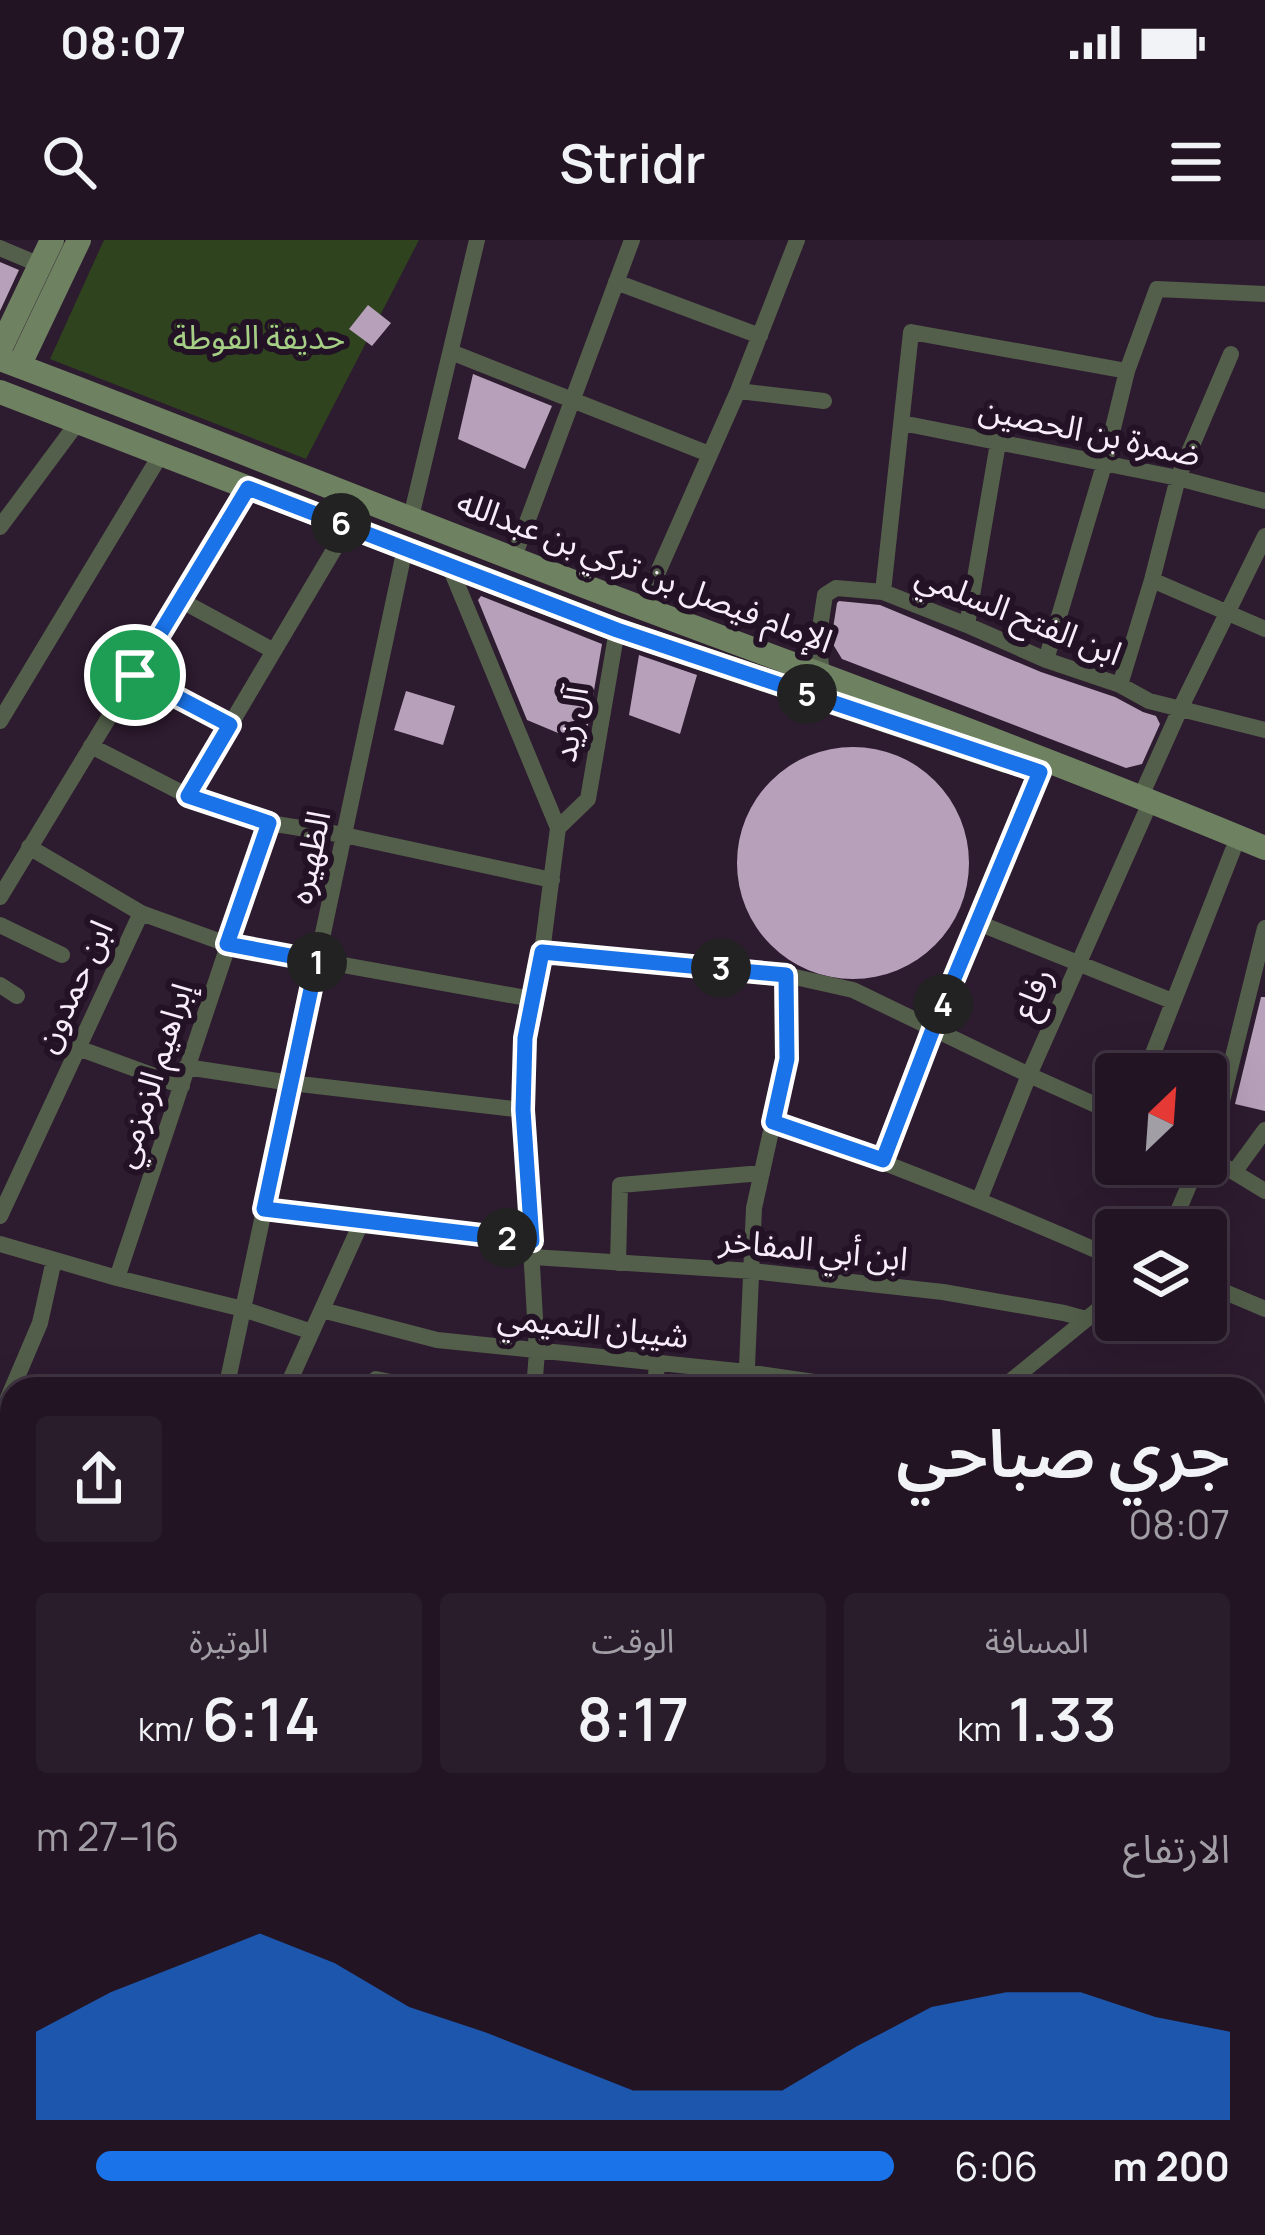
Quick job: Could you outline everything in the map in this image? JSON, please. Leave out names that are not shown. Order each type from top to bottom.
[{"type":"main road","points":[[6,358],[52,240]]},
{"type":"main road","points":[[6,358],[80,240]]},
{"type":"main road","name":"الإمام فيصل بن تركي بن عبدالله","points":[[6,358],[642,608],[822,673],[1143,805],[1265,862]]},
{"type":"main road","name":"الإمام فيصل بن تركي بن عبدالله","points":[[0,392],[617,630],[1265,848]]},
{"type":"street","points":[[411,517],[478,240]]},
{"type":"street","points":[[514,556],[632,240]]},
{"type":"street","points":[[642,608],[738,391],[797,240]]},
{"type":"street","points":[[0,248],[40,265]]},
{"type":"street","points":[[616,283],[760,336]]},
{"type":"street","points":[[1046,660],[1127,371],[1157,289],[1265,293]]},
{"type":"street","points":[[883,592],[910,332],[1127,371]]},
{"type":"street","points":[[451,352],[709,454]]},
{"type":"street","points":[[1120,685],[1178,478],[1231,354]]},
{"type":"street","points":[[738,391],[824,401]]},
{"type":"street","points":[[0,527],[78,422]]},
{"type":"street","name":"ضمرة بن الحصين","points":[[902,423],[1178,478],[1265,501]]},
{"type":"street","points":[[968,625],[998,443]]},
{"type":"street","points":[[0,721],[161,454]]},
{"type":"street","points":[[0,897],[248,488]]},
{"type":"street","points":[[188,796],[348,526]]},
{"type":"street","name":"رفاع","points":[[980,1198],[1181,707],[1265,536]]},
{"type":"street","name":"الظهيره","points":[[229,1377],[405,548]]},
{"type":"street","points":[[448,565],[558,828]]},
{"type":"street","points":[[1152,580],[1265,629]]},
{"type":"street","name":"ابن الفتح السلمي","points":[[822,673],[818,641],[825,595],[836,588],[883,592],[1046,660],[1120,685],[1149,701],[1265,730]]},
{"type":"street","points":[[182,601],[274,651]]},
{"type":"street","name":"آل زيد","points":[[535,1377],[523,1110],[525,1038],[558,828],[588,799],[617,630]]},
{"type":"street","points":[[135,675],[230,725]]},
{"type":"street","points":[[91,746],[188,796],[269,823],[552,880]]},
{"type":"street","points":[[883,1160],[1040,772]]},
{"type":"street","name":"إبراهيم الزمزمي","points":[[117,1278],[269,823]]},
{"type":"street","points":[[29,847],[141,913],[227,944],[532,999]]},
{"type":"street","points":[[1153,1053],[1233,850]]},
{"type":"street","name":"ابن حمدون","points":[[0,1216],[141,913]]},
{"type":"street","points":[[976,922],[1172,1001]]},
{"type":"street","points":[[0,925],[62,955]]},
{"type":"street","points":[[1227,1082],[1265,928]]},
{"type":"street","points":[[542,952],[786,975],[853,990],[1095,1105]]},
{"type":"street","points":[[747,1377],[754,1208],[787,1059],[786,975]]},
{"type":"street","points":[[0,985],[17,996]]},
{"type":"street","points":[[78,1048],[184,1077],[291,1083],[523,1110]]},
{"type":"street","points":[[773,1122],[980,1198],[1095,1250]]},
{"type":"street","points":[[1235,1171],[1265,1130]]},
{"type":"street","points":[[1227,1167],[1265,1192]]},
{"type":"street","points":[[618,1263],[620,1185],[761,1173]]},
{"type":"street","name":"ابن أبي المفاخر","points":[[264,1209],[618,1263],[752,1271],[943,1292],[1086,1319]]},
{"type":"street","points":[[291,1377],[362,1221]]},
{"type":"street","points":[[0,1244],[312,1332]]},
{"type":"street","points":[[17,1377],[40,1323],[54,1260]]},
{"type":"street","points":[[1227,1293],[1265,1310]]},
{"type":"street","name":"شيبان التميمي","points":[[322,1310],[436,1340],[657,1363],[731,1377]]},
{"type":"street","points":[[1016,1377],[1095,1312]]},
{"type":"street","points":[[656,1377],[657,1363]]},
{"type":"green space","name":"حديقة الفوطة","points":[[104,240],[419,240],[306,459],[50,359]]},
{"type":"building","points":[[0,262],[19,270],[0,311]]},
{"type":"building","points":[[368,305],[391,323],[372,346],[349,329]]},
{"type":"building","points":[[473,374],[552,406],[525,469],[458,439]]},
{"type":"building","points":[[481,596],[602,644],[587,731],[576,726],[570,738],[527,720],[478,600]]},
{"type":"building","points":[[839,601],[880,605],[1156,716],[1160,724],[1142,764],[1126,768],[842,659],[831,641]]},
{"type":"building","points":[[639,655],[697,675],[680,734],[629,715]]},
{"type":"building","points":[[406,691],[455,706],[443,745],[394,730]]},
{"type":"building","points":[[853,747],[898,755],[935,781],[961,818],[969,863],[961,908],[935,945],[898,971],[853,979],[808,971],[771,945],[745,908],[737,863],[745,818],[771,781],[808,755]]},
{"type":"building","points":[[1261,997],[1265,997],[1265,1111],[1235,1104]]},
{"type":"route","points":[[248,488],[617,630],[1040,772],[883,1160],[773,1122],[787,1059],[786,975],[542,952],[525,1038],[523,1110],[532,1241],[264,1209],[317,961],[227,944],[269,823],[188,796],[230,725],[135,675],[248,488]]}]
